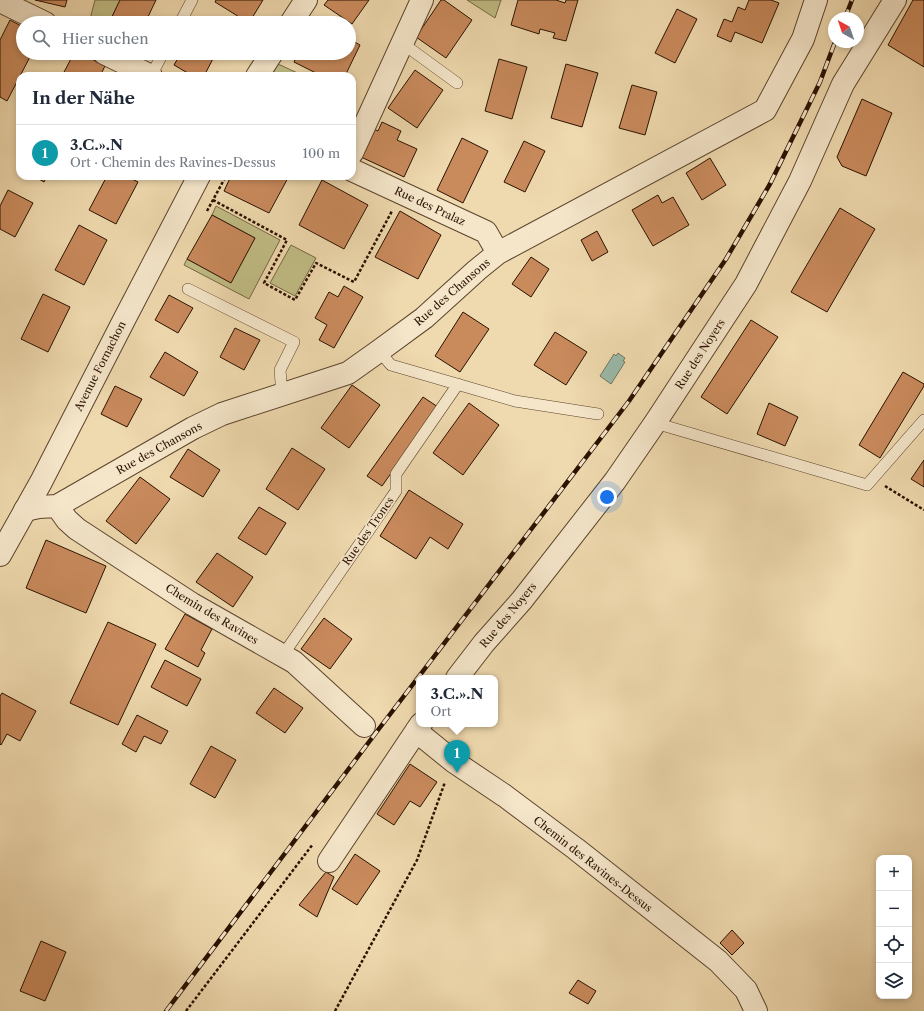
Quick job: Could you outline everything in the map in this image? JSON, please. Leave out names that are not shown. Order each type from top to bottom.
[{"type":"street","points":[[0,0],[31,16]]},
{"type":"street","points":[[296,16],[306,0]]},
{"type":"street","points":[[356,144],[422,0]]},
{"type":"street","name":"Rue des Chansons","points":[[25,510],[39,507],[57,506],[193,428],[222,414],[348,373],[424,318],[476,270],[498,253],[765,110],[803,39],[816,0]]},
{"type":"street","name":"Rue des Noyers","points":[[459,675],[532,588],[615,481],[746,284],[800,181],[843,84],[895,0]]},
{"type":"street","points":[[118,60],[143,72]]},
{"type":"street","points":[[260,72],[267,60]]},
{"type":"street","name":"Rue des Pralaz","points":[[356,172],[486,232],[498,253]]},
{"type":"street","name":"Avenue Fornachon","points":[[0,555],[41,482],[197,180]]},
{"type":"street","name":"Chemin des Ravines","points":[[57,506],[67,520],[84,533],[192,604],[294,662],[364,726]]},
{"type":"street","points":[[329,861],[418,727]]},
{"type":"street","name":"Chemin des Ravines-Dessus","points":[[418,727],[453,761],[505,796],[576,849],[718,961],[746,990],[756,1011]]},
{"type":"lane","points":[[184,16],[192,0]]},
{"type":"lane","points":[[402,43],[457,83]]},
{"type":"lane","points":[[153,72],[159,60]]},
{"type":"lane","points":[[188,289],[294,342],[280,370],[282,394]]},
{"type":"lane","points":[[379,351],[391,365],[515,401],[598,414]]},
{"type":"lane","name":"Rue des Troncs","points":[[282,655],[396,491],[396,474],[458,384]]},
{"type":"lane","points":[[655,423],[868,485],[924,420]]},
{"type":"path","points":[[205,214],[224,180]]},
{"type":"path","points":[[213,200],[286,240],[264,283],[295,300],[316,263],[354,282],[394,208]]},
{"type":"path","points":[[873,478],[924,510]]},
{"type":"path","points":[[335,1011],[417,860],[453,761]]},
{"type":"path","points":[[186,1011],[316,840]]},
{"type":"shaded area","points":[[95,0],[120,0],[112,16],[91,16]]},
{"type":"shaded area","points":[[467,0],[501,0],[495,18]]},
{"type":"shaded area","points":[[278,64],[295,72],[274,72]]},
{"type":"shaded area","points":[[216,206],[280,240],[249,299],[184,265],[187,259],[231,282],[255,238],[212,215]]},
{"type":"shaded area","points":[[291,245],[316,258],[295,296],[270,283]]},
{"type":"shaded area","points":[[618,353],[625,358],[623,361],[625,362],[611,384],[600,376],[614,354],[616,356]]},
{"type":"building","points":[[35,0],[67,0],[65,7]]},
{"type":"building","points":[[120,0],[156,0],[148,16],[112,16]]},
{"type":"building","points":[[216,0],[263,0],[253,16],[238,16],[215,2]]},
{"type":"building","points":[[328,0],[369,0],[356,18],[356,16],[340,16],[324,5]]},
{"type":"building","points":[[441,0],[444,0],[472,20],[446,58],[416,37]]},
{"type":"building","points":[[518,0],[556,0],[565,3],[566,0],[578,0],[566,41],[553,38],[555,33],[540,29],[539,34],[511,25]]},
{"type":"building","points":[[749,0],[771,0],[779,3],[762,43],[735,32],[731,42],[717,36],[724,19],[732,22],[738,7],[745,10]]},
{"type":"building","points":[[913,0],[924,0],[924,67],[888,45]]},
{"type":"building","points":[[677,9],[697,19],[675,63],[655,53]]},
{"type":"building","points":[[10,20],[16,23],[16,60],[28,60],[22,72],[16,72],[16,84],[7,101],[0,97],[0,40]]},
{"type":"building","points":[[356,43],[360,45],[356,53]]},
{"type":"building","points":[[499,59],[527,67],[512,119],[485,111]]},
{"type":"building","points":[[70,60],[93,60],[105,66],[102,72],[64,72]]},
{"type":"building","points":[[177,60],[212,60],[206,72],[186,72],[174,65]]},
{"type":"building","points":[[295,60],[353,60],[347,72],[314,72],[294,62]]},
{"type":"building","points":[[566,64],[598,73],[582,127],[551,118]]},
{"type":"building","points":[[415,70],[443,90],[417,128],[388,108]]},
{"type":"building","points":[[632,85],[657,92],[645,135],[619,128]]},
{"type":"building","points":[[862,99],[892,113],[866,176],[842,166],[837,157]]},
{"type":"building","points":[[382,122],[401,131],[397,140],[417,149],[404,177],[361,157],[374,129],[378,131]]},
{"type":"building","points":[[462,138],[488,151],[463,203],[437,190]]},
{"type":"building","points":[[524,141],[545,151],[525,192],[504,182]]},
{"type":"building","points":[[710,158],[726,185],[702,200],[686,173]]},
{"type":"building","points":[[105,180],[134,180],[138,182],[116,224],[89,210]]},
{"type":"building","points":[[229,180],[287,180],[269,213],[224,191]]},
{"type":"building","points":[[322,180],[368,205],[344,249],[299,225]]},
{"type":"building","points":[[8,190],[33,203],[15,237],[0,229],[0,206]]},
{"type":"building","points":[[658,195],[662,203],[673,197],[689,225],[653,246],[632,210]]},
{"type":"building","points":[[840,208],[875,229],[827,312],[791,292]]},
{"type":"building","points":[[400,211],[441,235],[418,279],[375,257]]},
{"type":"building","points":[[212,215],[255,238],[231,283],[187,259]]},
{"type":"building","points":[[79,225],[107,240],[84,285],[55,270]]},
{"type":"building","points":[[597,231],[608,252],[592,261],[581,240]]},
{"type":"building","points":[[531,257],[549,269],[531,297],[512,284]]},
{"type":"building","points":[[344,286],[363,297],[334,348],[319,340],[327,325],[315,318],[329,292],[338,297]]},
{"type":"building","points":[[43,294],[70,307],[48,352],[21,339]]},
{"type":"building","points":[[169,295],[193,308],[178,333],[155,320]]},
{"type":"building","points":[[463,312],[489,329],[460,372],[435,356]]},
{"type":"building","points":[[751,320],[778,337],[727,414],[701,397]]},
{"type":"building","points":[[235,328],[260,340],[244,370],[220,357]]},
{"type":"building","points":[[555,332],[587,352],[566,385],[534,365]]},
{"type":"building","points":[[165,352],[198,372],[184,396],[150,377]]},
{"type":"building","points":[[903,372],[924,384],[924,386],[880,458],[859,445]]},
{"type":"building","points":[[352,385],[380,405],[349,448],[321,428]]},
{"type":"building","points":[[115,386],[142,399],[127,427],[101,414]]},
{"type":"building","points":[[423,397],[438,407],[382,486],[367,476]]},
{"type":"building","points":[[469,403],[499,425],[463,475],[433,453]]},
{"type":"building","points":[[769,403],[798,417],[785,446],[757,434]]},
{"type":"building","points":[[292,448],[325,469],[298,510],[266,489]]},
{"type":"building","points":[[188,449],[220,470],[203,497],[170,477]]},
{"type":"building","points":[[924,460],[924,487],[911,479]]},
{"type":"building","points":[[140,477],[170,499],[136,544],[106,521]]},
{"type":"building","points":[[409,490],[463,524],[448,549],[430,537],[416,559],[380,536]]},
{"type":"building","points":[[259,507],[286,523],[266,555],[238,538]]},
{"type":"building","points":[[46,540],[106,566],[86,613],[26,588]]},
{"type":"building","points":[[217,553],[253,577],[233,607],[196,582]]},
{"type":"building","points":[[185,614],[212,629],[201,650],[205,653],[198,667],[165,649]]},
{"type":"building","points":[[324,618],[352,639],[330,669],[301,649]]},
{"type":"building","points":[[108,622],[156,644],[118,725],[70,703]]},
{"type":"building","points":[[165,660],[201,679],[187,706],[151,687]]},
{"type":"building","points":[[274,688],[303,708],[285,733],[256,713]]},
{"type":"building","points":[[2,693],[36,711],[20,741],[7,734],[1,745],[0,696]]},
{"type":"building","points":[[137,715],[168,731],[161,744],[144,736],[136,752],[122,744]]},
{"type":"building","points":[[211,746],[236,760],[215,798],[190,784]]},
{"type":"building","points":[[410,764],[437,782],[420,807],[410,801],[394,825],[377,814]]},
{"type":"building","points":[[355,854],[380,871],[357,905],[332,889]]},
{"type":"building","points":[[326,872],[334,877],[317,917],[299,905]]},
{"type":"building","points":[[732,930],[744,943],[732,955],[720,943]]},
{"type":"building","points":[[41,941],[66,952],[45,1001],[20,991]]},
{"type":"building","points":[[578,980],[596,991],[588,1004],[569,993]]},
{"type":"railway","points":[[847,12],[852,0]]},
{"type":"railway","points":[[420,675],[629,401],[726,259],[770,184],[820,82],[833,48]]},
{"type":"railway","points":[[166,1011],[416,680]]},
{"type":"place","name":"3.C.».N","points":[[457,773]]}]
